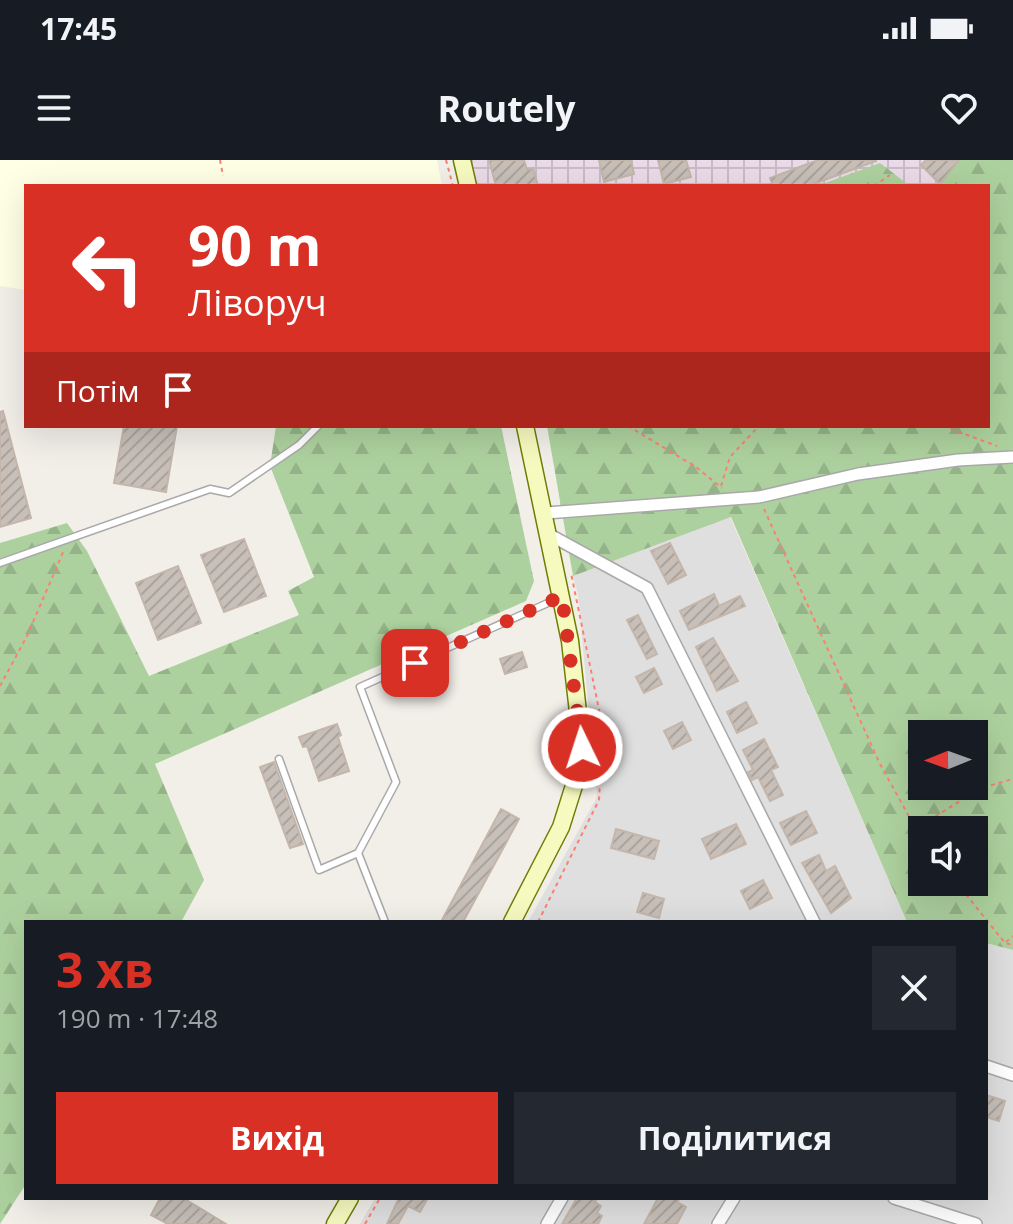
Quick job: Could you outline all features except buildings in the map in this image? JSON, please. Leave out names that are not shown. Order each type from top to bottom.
[{"type":"main road","points":[[462,160],[468,184]]},
{"type":"main road","points":[[513,920],[561,827],[582,748],[562,596],[525,428]]},
{"type":"main road","points":[[338,1223],[349,1200]]},
{"type":"street","points":[[546,513],[759,497],[858,474],[958,460],[1013,457]]},
{"type":"street","points":[[550,535],[647,588],[813,920]]},
{"type":"street","points":[[988,1067],[1013,1075]]},
{"type":"street","points":[[547,1224],[561,1200]]},
{"type":"street","points":[[718,1224],[733,1200]]},
{"type":"street","points":[[900,1200],[976,1224]]},
{"type":"lane","points":[[0,563],[210,489],[229,493],[299,445],[316,428]]},
{"type":"lane","points":[[279,759],[319,870],[358,853],[396,782],[360,687],[562,596]]},
{"type":"lane","points":[[358,853],[384,920]]},
{"type":"path","points":[[220,160],[223,176]]},
{"type":"path","points":[[446,160],[452,184]]},
{"type":"path","points":[[877,184],[890,175]]},
{"type":"path","points":[[631,428],[696,467],[735,499]]},
{"type":"path","points":[[721,487],[730,457],[757,428]]},
{"type":"path","points":[[949,428],[999,446]]},
{"type":"path","points":[[759,497],[866,736],[908,817]]},
{"type":"path","points":[[0,686],[27,636],[69,540]]},
{"type":"path","points":[[935,816],[981,788],[1013,779]]},
{"type":"path","points":[[967,896],[987,920]]},
{"type":"path","points":[[988,922],[1005,943],[1013,945]]},
{"type":"path","points":[[1005,943],[1013,936]]},
{"type":"path","points":[[365,1224],[379,1200]]},
{"type":"shaded area","points":[[0,160],[437,160],[442,184],[24,184],[24,290],[0,286]]},
{"type":"shaded area","points":[[462,160],[959,160],[941,184],[907,184],[879,164],[823,184],[468,184]]},
{"type":"shaded area","points":[[730,517],[906,920],[529,920],[597,797],[578,595],[573,576]]},
{"type":"shaded area","points":[[988,944],[1013,950],[1013,1224],[360,1224],[374,1200],[988,1200]]},
{"type":"green space","points":[[959,160],[1013,160],[1013,950],[988,944],[988,920],[906,920],[731,517],[573,576],[547,428],[990,428],[990,184],[941,184]]},
{"type":"green space","points":[[880,163],[907,184],[822,184]]},
{"type":"green space","points":[[276,428],[501,428],[534,581],[526,601],[155,764],[204,880],[182,920],[24,920],[24,1187],[0,1224],[0,543],[67,523],[87,551],[149,676],[299,615],[288,591],[314,577],[270,466]]},
{"type":"route","points":[[415,663],[562,596],[582,748]]}]
